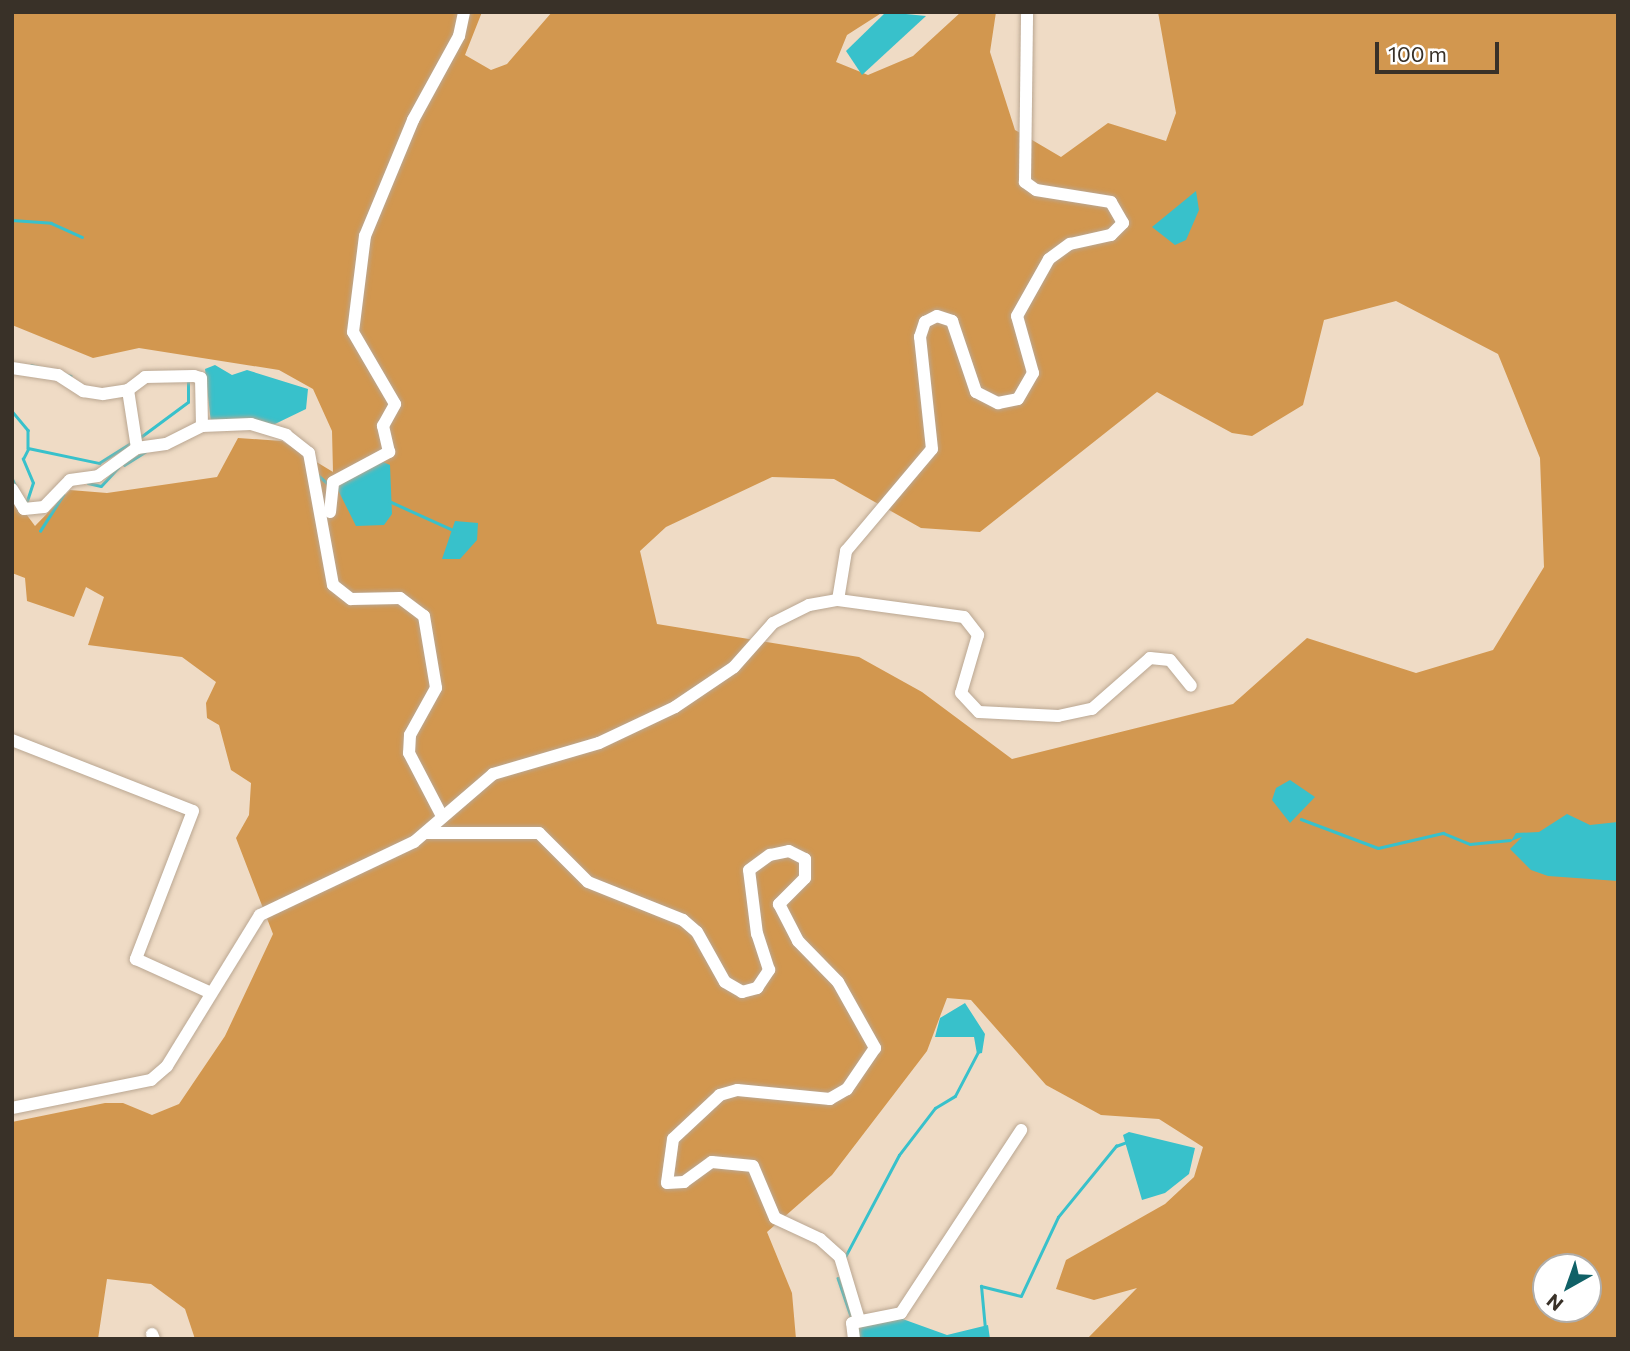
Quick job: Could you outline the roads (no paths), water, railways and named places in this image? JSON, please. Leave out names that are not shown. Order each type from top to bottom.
[{"type":"street","points":[[442,817],[409,753],[410,735],[436,688],[424,616],[400,597],[340,594],[330,573],[328,531],[331,486],[389,452],[383,426],[395,404],[353,332],[365,236],[413,120],[459,36],[464,12]]},
{"type":"street","points":[[838,600],[846,551],[932,449],[920,337],[925,322],[937,316],[951,321],[976,392],[998,403],[1018,399],[1033,373],[1017,316],[1049,259],[1070,244],[1111,235],[1123,223],[1111,202],[1036,190],[1026,182],[1027,12]]},
{"type":"street","points":[[12,368],[58,374],[89,393],[128,390],[150,376],[201,378],[202,426]]},
{"type":"street","points":[[128,390],[137,448]]},
{"type":"street","points":[[12,489],[27,509],[44,507],[70,480],[98,476],[137,448],[166,444],[202,426],[276,427],[308,458],[328,531]]},
{"type":"street","points":[[12,1108],[60,1093],[152,1080],[167,1066],[209,992],[260,915],[371,866],[426,833],[492,774],[634,730],[716,682],[773,623],[809,605],[838,600],[970,622],[977,644],[961,693],[979,712],[1058,716],[1092,709],[1150,658],[1170,660],[1191,686]]},
{"type":"street","points":[[12,740],[193,811],[136,959],[209,992]]},
{"type":"street","points":[[426,833],[539,833],[588,883],[683,920],[697,932],[725,982],[742,992],[757,988],[769,970],[757,934],[749,870],[770,855],[789,851],[805,859],[805,878],[779,904],[798,942],[838,982],[874,1048],[847,1089],[830,1099],[737,1090],[720,1095],[673,1139],[667,1183],[684,1182],[712,1162],[753,1166],[775,1218],[820,1239],[840,1257],[859,1320]]},
{"type":"street","points":[[854,1339],[852,1323],[901,1313],[1021,1130]]},
{"type":"water","points":[[886,12],[926,16],[862,75],[846,51]]},
{"type":"water","points":[[1196,191],[1199,210],[1186,240],[1175,245],[1152,227]]},
{"type":"water","points":[[215,365],[232,375],[247,370],[308,389],[306,409],[275,424],[211,423],[205,369]]},
{"type":"water","points":[[383,462],[390,465],[392,514],[384,525],[356,526],[335,484]]},
{"type":"water","points":[[455,521],[478,523],[477,540],[460,559],[442,559]]},
{"type":"water","points":[[1290,780],[1315,797],[1290,823],[1272,800],[1276,788]]},
{"type":"water","points":[[1567,814],[1590,825],[1618,822],[1618,881],[1548,876],[1531,870],[1510,849],[1522,837],[1511,841],[1516,833],[1539,832]]},
{"type":"water","points":[[965,1003],[985,1034],[982,1053],[977,1054],[974,1037],[935,1037],[940,1018]]},
{"type":"water","points":[[1129,1132],[1195,1148],[1189,1174],[1165,1193],[1142,1200],[1123,1135]]},
{"type":"water","points":[[897,1317],[947,1335],[988,1325],[990,1339],[859,1339],[858,1324]]},
{"type":"waterway","points":[[12,220],[51,223],[82,237]]},
{"type":"waterway","points":[[31,365],[71,376]]},
{"type":"waterway","points":[[138,439],[188,402],[188,382]]},
{"type":"waterway","points":[[12,411],[28,430],[28,448],[99,463],[131,443]]},
{"type":"waterway","points":[[26,504],[33,483],[23,459],[28,449]]},
{"type":"waterway","points":[[124,465],[145,452]]},
{"type":"waterway","points":[[88,483],[101,486],[118,468]]},
{"type":"waterway","points":[[318,475],[328,484]]},
{"type":"waterway","points":[[12,478],[16,487]]},
{"type":"waterway","points":[[40,531],[63,495]]},
{"type":"waterway","points":[[389,501],[455,531]]},
{"type":"waterway","points":[[1301,819],[1378,848],[1443,833],[1470,844],[1510,840]]},
{"type":"waterway","points":[[845,1257],[899,1155],[935,1108],[955,1096],[978,1052]]},
{"type":"waterway","points":[[985,1329],[981,1286],[1021,1296],[1058,1217],[1116,1146],[1127,1142]]},
{"type":"waterway","points":[[838,1278],[851,1316]]}]
